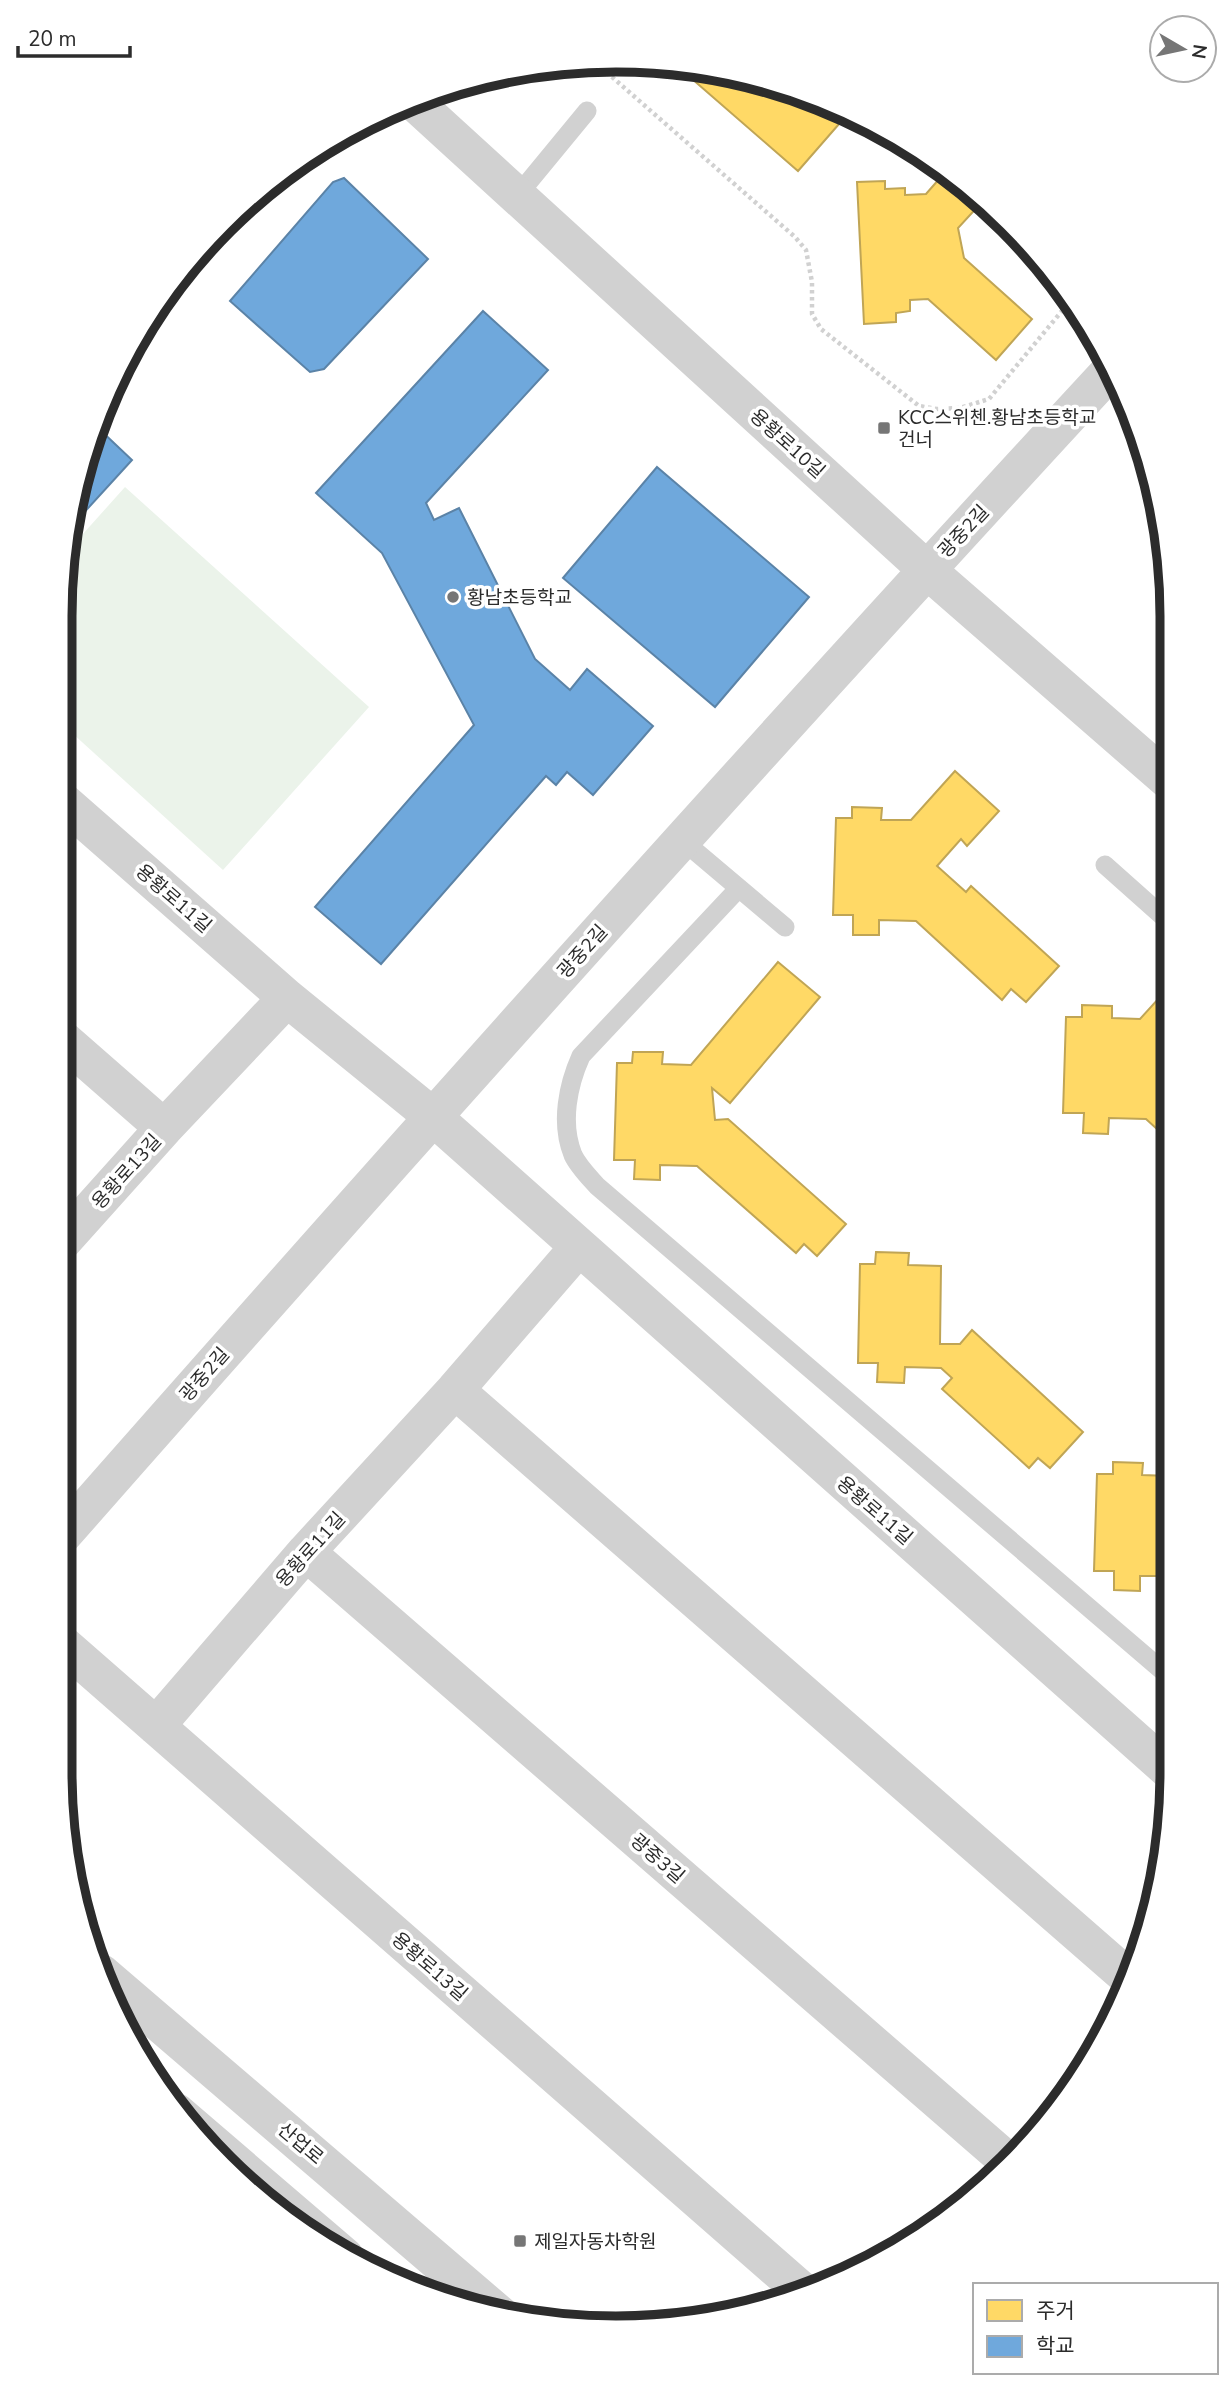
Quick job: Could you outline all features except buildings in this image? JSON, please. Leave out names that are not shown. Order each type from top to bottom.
[{"type":"street","name":"용황로10길","points":[[421,108],[927,570],[1160,773]]},
{"type":"street","name":"광중2길","points":[[72,1524],[432,1116],[1105,377]]},
{"type":"street","name":"용황로11길","points":[[72,810],[287,998],[432,1116],[1160,1762]]},
{"type":"street","points":[[72,1048],[164,1128],[287,998]]},
{"type":"street","name":"용황로13길","points":[[72,1231],[164,1128]]},
{"type":"street","name":"용황로11길","points":[[156,1726],[306,1552],[454,1390],[578,1248]]},
{"type":"street","points":[[454,1390],[1122,1972]]},
{"type":"street","name":"광중3길","points":[[306,1552],[1002,2156]]},
{"type":"street","name":"용황로13길","points":[[72,1652],[796,2285]]},
{"type":"street","name":"산업로","points":[[115,1985],[482,2300]]},
{"type":"lane","points":[[517,196],[587,111]]},
{"type":"lane","points":[[682,840],[785,927]]},
{"type":"lane","points":[[1105,865],[1160,914]]},
{"type":"lane","points":[[739,888],[581,1056],[572,1077],[568,1102],[567,1126],[573,1155],[597,1186],[1160,1669]]},
{"type":"path","points":[[608,72],[795,237],[806,250],[812,282],[812,314],[821,329],[919,406],[937,409],[960,408],[989,399],[1065,308]]},
{"type":"shaded area","points":[[125,487],[369,707],[223,870],[72,733],[72,616],[77,541]]},
{"type":"place","name":"KCC스위첸.황남초등학교 건너","points":[[884,428]]},
{"type":"place","name":"황남초등학교","points":[[453,597]]},
{"type":"place","name":"제일자동차학원","points":[[520,2241]]}]
